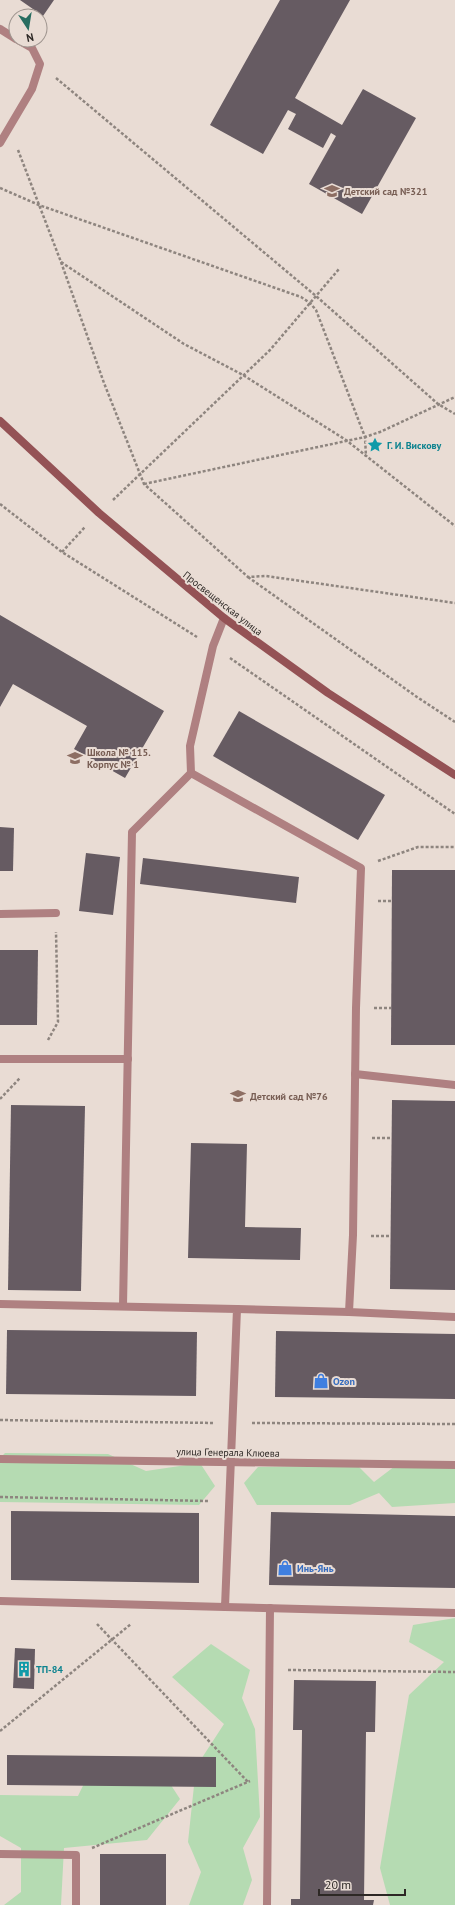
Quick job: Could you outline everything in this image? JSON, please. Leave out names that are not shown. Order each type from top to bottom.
[{"type":"main road","name":"Просвещенская улица","points":[[0,421],[99,513],[224,618],[328,693],[455,774]]},
{"type":"street","points":[[0,143],[32,89],[40,64],[32,48]]},
{"type":"street","points":[[123,1306],[132,832],[191,773],[190,746],[213,646],[224,618]]},
{"type":"street","points":[[191,773],[361,868],[355,1074],[353,1236],[349,1312]]},
{"type":"street","points":[[0,914],[56,913]]},
{"type":"street","points":[[0,1059],[128,1059]]},
{"type":"street","points":[[355,1074],[455,1085]]},
{"type":"street","points":[[0,1304],[349,1312],[455,1317]]},
{"type":"street","points":[[225,1607],[237,1309]]},
{"type":"street","name":"улица Генерала Клюева","points":[[0,1459],[455,1465]]},
{"type":"street","points":[[0,1601],[455,1613]]},
{"type":"street","points":[[268,1905],[270,1608]]},
{"type":"street","points":[[0,1854],[76,1855],[76,1905]]},
{"type":"path","points":[[40,64],[316,296],[438,404],[455,414]]},
{"type":"path","points":[[10,127],[61,262],[104,383],[144,484],[248,577],[417,697],[455,722]]},
{"type":"path","points":[[0,188],[39,205],[301,297],[310,303],[316,310],[365,436],[366,456]]},
{"type":"path","points":[[61,262],[184,344],[243,375],[346,440],[455,526]]},
{"type":"path","points":[[62,552],[139,474],[270,350],[340,269]]},
{"type":"path","points":[[144,484],[380,432],[455,397]]},
{"type":"path","points":[[248,577],[266,576],[455,603]]},
{"type":"path","points":[[361,868],[418,847],[455,847]]},
{"type":"path","points":[[0,1099],[38,1059],[58,1022],[56,913]]},
{"type":"path","points":[[0,1497],[230,1502]]},
{"type":"path","points":[[78,1603],[268,1802]]},
{"type":"path","points":[[0,1731],[154,1605]]},
{"type":"path","points":[[269,1670],[455,1672]]},
{"type":"path","points":[[76,1855],[249,1782],[268,1758]]},
{"type":"green space","points":[[5,1453],[108,1454],[146,1471],[200,1463],[215,1486],[199,1505],[0,1502],[0,1458]]},
{"type":"green space","points":[[455,1462],[455,1503],[392,1507],[379,1493],[350,1505],[257,1505],[244,1483],[258,1467],[357,1465],[374,1482],[399,1463]]},
{"type":"green space","points":[[455,1618],[455,1905],[390,1905],[380,1868],[409,1695],[444,1662],[409,1642],[413,1625]]},
{"type":"green space","points":[[211,1644],[250,1670],[242,1698],[255,1729],[260,1817],[243,1848],[252,1880],[243,1905],[189,1905],[201,1872],[188,1842],[196,1767],[224,1724],[172,1677]]},
{"type":"green space","points":[[154,1759],[180,1799],[147,1840],[64,1848],[61,1905],[4,1905],[21,1892],[21,1848],[0,1836],[0,1795],[78,1796],[95,1761]]},
{"type":"building","points":[[20,0],[54,0],[48,9],[32,8]]},
{"type":"building","points":[[280,0],[350,0],[295,98],[342,125],[363,89],[416,118],[362,214],[309,184],[336,136],[331,133],[323,148],[288,129],[296,114],[288,110],[263,154],[210,125]]},
{"type":"building","points":[[0,615],[164,711],[125,778],[74,749],[87,726],[13,684],[0,707]]},
{"type":"building","points":[[239,711],[385,795],[358,840],[213,756]]},
{"type":"building","points":[[0,827],[14,828],[13,871],[0,871]]},
{"type":"building","points":[[86,853],[120,857],[113,915],[79,911]]},
{"type":"building","points":[[143,858],[299,877],[296,903],[140,884]]},
{"type":"building","points":[[392,870],[455,870],[455,1045],[391,1045]]},
{"type":"building","points":[[0,950],[38,950],[37,1025],[0,1025]]},
{"type":"building","points":[[392,1100],[455,1101],[455,1290],[390,1289]]},
{"type":"building","points":[[11,1105],[85,1106],[81,1291],[8,1290]]},
{"type":"building","points":[[191,1143],[247,1144],[245,1227],[301,1228],[300,1260],[188,1258]]},
{"type":"building","points":[[7,1330],[197,1332],[196,1396],[6,1394]]},
{"type":"building","points":[[276,1331],[455,1334],[455,1399],[275,1397]]},
{"type":"building","points":[[11,1511],[199,1513],[199,1583],[11,1580]]},
{"type":"building","points":[[271,1512],[455,1516],[455,1588],[269,1585]]},
{"type":"building","name":"ТП-84","points":[[15,1648],[35,1649],[34,1689],[13,1688]]},
{"type":"building","points":[[294,1680],[376,1681],[375,1732],[366,1732],[364,1900],[374,1900],[373,1905],[291,1905],[291,1899],[300,1899],[302,1730],[293,1730]]},
{"type":"building","points":[[7,1755],[216,1757],[216,1787],[7,1785]]},
{"type":"building","points":[[100,1854],[166,1854],[166,1905],[100,1905]]},
{"type":"place","name":"Детский сад №321","points":[[332,191]]},
{"type":"place","name":"Г. И. Вискову","points":[[375,445]]},
{"type":"place","name":"Школа № 115. Корпус № 1","points":[[75,758]]},
{"type":"place","name":"Детский сад №76","points":[[238,1096]]},
{"type":"place","name":"Ozon","points":[[321,1381]]},
{"type":"place","name":"Инь-Янь","points":[[285,1568]]},
{"type":"place","name":"ТП-84","points":[[24,1669]]}]
